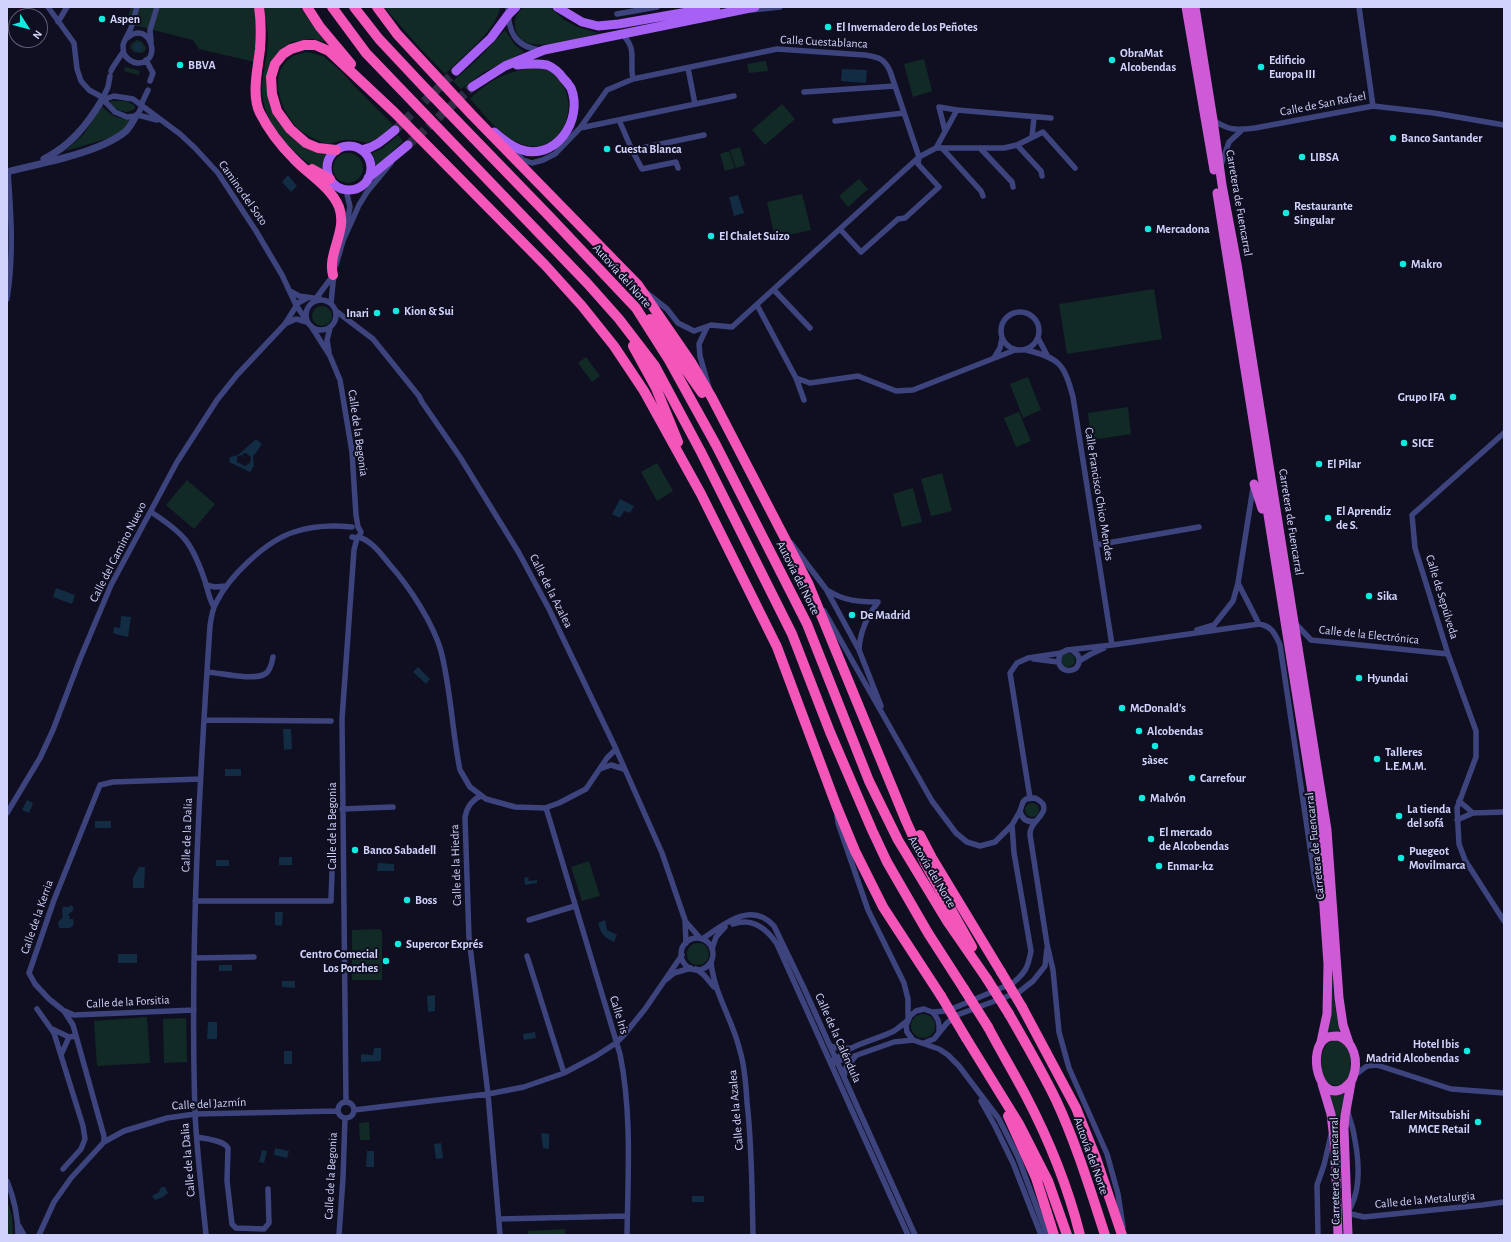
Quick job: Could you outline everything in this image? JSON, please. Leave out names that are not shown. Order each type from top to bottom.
[{"type":"highway","points":[[259,7],[260,48],[256,90],[259,111],[270,131],[278,141],[294,159],[326,189],[335,199],[339,207],[342,216],[341,229],[331,268],[333,275]]},
{"type":"highway","points":[[307,7],[320,27],[381,99]]},
{"type":"highway","points":[[332,7],[366,53],[587,283],[619,319],[655,366],[705,459],[792,634],[830,732],[869,824],[887,862],[928,933],[988,1027],[1026,1096],[1062,1177],[1080,1235]]},
{"type":"highway","name":"Autovía del Norte","points":[[354,7],[379,39],[636,308],[669,360],[716,445],[806,624],[869,780],[898,840],[947,922],[985,976],[1009,1014],[1032,1054],[1056,1101],[1082,1165],[1105,1235]]},
{"type":"highway","points":[[377,7],[397,34],[472,115],[638,285],[691,362],[712,398],[808,583],[906,821],[925,863],[972,947],[985,976]]},
{"type":"highway","name":"Carretera de Fuencarral","points":[[1186,7],[1212,158],[1319,836],[1328,964],[1327,1014],[1321,1042]]},
{"type":"highway","name":"Carretera de Fuencarral","points":[[1195,7],[1221,178],[1237,264],[1327,830],[1338,998],[1343,1024],[1349,1043]]},
{"type":"highway","points":[[336,150],[318,148],[306,143],[290,129],[277,111],[272,94],[271,77],[275,64],[283,54],[291,48],[304,45],[315,45],[329,51],[381,99],[545,265],[582,306],[614,346],[644,390],[701,494],[776,647],[854,851],[883,907],[941,996],[1019,1124],[1048,1181],[1067,1235]]},
{"type":"highway","points":[[278,141],[305,165],[330,179]]},
{"type":"highway","points":[[636,308],[649,317],[704,396],[786,546],[794,557]]},
{"type":"highway","points":[[619,319],[656,388],[701,494]]},
{"type":"highway","points":[[1254,484],[1271,535]]},
{"type":"highway","points":[[886,772],[932,858],[1022,1007],[1076,1108],[1096,1158],[1123,1235]]},
{"type":"highway","points":[[1338,1036],[1345,1038],[1349,1043],[1354,1056],[1355,1069],[1352,1080],[1342,1089],[1334,1091],[1322,1084],[1316,1060],[1317,1053],[1321,1042],[1330,1037],[1338,1036]]},
{"type":"highway","points":[[992,1080],[1036,1178],[1054,1235]]},
{"type":"highway","name":"Carretera de Fuencarral","points":[[1348,1235],[1344,1129],[1352,1080]]},
{"type":"highway","name":"Carretera de Fuencarral","points":[[1322,1084],[1330,1114],[1335,1148],[1338,1235]]},
{"type":"main road","points":[[456,71],[491,38],[508,11],[516,7]]},
{"type":"main road","points":[[557,7],[582,22],[598,26],[619,24],[702,8],[716,7]]},
{"type":"main road","points":[[472,87],[505,66],[544,50],[621,33],[755,7]]},
{"type":"main road","points":[[472,115],[508,144],[520,150],[533,152],[547,149],[558,142],[567,131],[573,118],[574,103],[570,87],[561,74],[549,66],[531,63],[505,66]]},
{"type":"main road","points":[[362,150],[371,148],[381,142],[395,130]]},
{"type":"main road","points":[[368,178],[370,163],[362,150],[354,146],[344,146],[336,150],[329,158],[327,169],[330,179],[334,184],[346,190],[355,189],[363,185],[368,178],[408,145]]},
{"type":"street","points":[[58,22],[67,7]]},
{"type":"street","points":[[33,165],[58,151],[80,132],[91,118],[108,87],[113,67],[123,52],[124,42],[127,38],[137,7]]},
{"type":"street","points":[[123,52],[128,60],[133,62],[142,62],[146,60],[152,52],[150,30],[157,7]]},
{"type":"street","points":[[562,7],[570,16]]},
{"type":"street","points":[[617,14],[657,7]]},
{"type":"street","points":[[739,11],[780,7]]},
{"type":"street","points":[[1359,7],[1373,106]]},
{"type":"street","name":"Camino del Soto","points":[[50,8],[58,22],[74,43],[77,69],[81,81],[89,90],[100,96],[102,100],[118,114],[127,117],[137,115],[163,122]]},
{"type":"street","points":[[508,11],[512,34],[517,40],[529,48],[544,50]]},
{"type":"street","points":[[127,38],[138,33],[147,36],[152,44]]},
{"type":"street","points":[[621,33],[629,41],[631,48],[631,68],[633,79]]},
{"type":"street","name":"Calle Cuestablanca","points":[[508,144],[524,160],[532,163],[543,160],[554,154],[580,128],[607,90],[633,79],[777,49],[877,57],[886,63],[895,86],[919,157],[918,164],[939,187],[905,218],[898,219],[861,252],[840,229]]},
{"type":"street","points":[[146,60],[153,73],[150,81]]},
{"type":"street","points":[[688,68],[695,104]]},
{"type":"street","points":[[804,92],[895,86]]},
{"type":"street","points":[[7,299],[10,280],[12,244],[7,172],[89,150],[114,139],[127,130],[137,115],[148,90]]},
{"type":"street","points":[[580,128],[734,96]]},
{"type":"street","name":"Camino del Soto","points":[[102,100],[111,97],[133,99],[195,148],[218,173],[256,231],[274,261],[296,305],[308,322]]},
{"type":"street","name":"Calle de San Rafael","points":[[1242,130],[1373,106],[1434,113],[1504,125]]},
{"type":"street","points":[[945,131],[939,107],[957,110],[1051,118]]},
{"type":"street","points":[[939,148],[945,131],[957,110]]},
{"type":"street","points":[[835,121],[904,113]]},
{"type":"street","points":[[1032,137],[1034,117]]},
{"type":"street","points":[[619,120],[642,169],[676,162],[678,168]]},
{"type":"street","points":[[1213,120],[1227,129],[1242,130]]},
{"type":"street","points":[[1221,178],[1223,157],[1229,142],[1242,130]]},
{"type":"street","points":[[638,285],[667,308],[678,323],[694,331],[712,325],[732,327],[919,157],[939,148],[1004,148],[1017,145],[1044,132],[1076,168]]},
{"type":"street","points":[[632,150],[704,135]]},
{"type":"street","points":[[342,242],[359,205],[367,192],[408,145]]},
{"type":"street","points":[[1017,145],[1041,171],[1042,176]]},
{"type":"street","points":[[939,148],[981,191],[983,196]]},
{"type":"street","points":[[980,148],[1012,182],[1013,187]]},
{"type":"street","points":[[285,324],[296,319],[308,322],[320,330],[330,328],[336,320],[336,311],[331,303],[333,275],[345,233],[350,207],[346,190]]},
{"type":"street","points":[[308,322],[308,308],[327,286],[333,275]]},
{"type":"street","points":[[288,289],[293,293],[307,298],[331,303]]},
{"type":"street","points":[[774,290],[810,328]]},
{"type":"street","points":[[296,305],[307,298]]},
{"type":"street","name":"Calle del Camino Nuevo","points":[[7,813],[47,743],[88,637],[111,585],[177,462],[217,400],[237,375],[285,324],[296,305]]},
{"type":"street","points":[[757,305],[796,378],[804,400]]},
{"type":"street","name":"Calle de la Azalea","points":[[336,311],[373,339],[419,396],[460,457],[519,553],[549,609],[616,749],[662,853],[685,920],[686,943]]},
{"type":"street","points":[[992,360],[1000,348],[1002,338],[1001,325],[1004,319],[1015,312],[1028,313],[1034,317],[1038,323],[1038,338],[1032,346],[1026,350]]},
{"type":"street","name":"Calle de la Begonia","points":[[308,322],[330,356],[340,380],[352,452],[356,515],[354,527]]},
{"type":"street","points":[[707,327],[699,344],[700,356],[712,398]]},
{"type":"street","name":"Calle de la Begonia","points":[[330,328],[327,340],[330,356]]},
{"type":"street","points":[[1002,338],[1009,347],[1015,350]]},
{"type":"street","name":"Calle Francisco Chico Mendes","points":[[1038,338],[1047,354],[1064,369],[1069,379],[1112,645]]},
{"type":"street","points":[[796,378],[810,383],[858,376],[896,391],[913,390],[1015,350],[1026,350],[1047,354]]},
{"type":"street","name":"Calle de Sepúlveda","points":[[1504,433],[1412,515],[1415,548],[1448,654],[1476,731],[1476,758],[1457,808],[1459,844],[1465,860],[1504,921]]},
{"type":"street","points":[[1179,635],[1214,625],[1233,601],[1238,583],[1254,484]]},
{"type":"street","points":[[151,512],[171,526],[187,540],[197,558],[214,607]]},
{"type":"street","name":"Calle de la Dalia","points":[[206,1235],[195,1114],[194,1010],[195,901],[200,779],[210,626],[214,607],[226,586],[259,553],[272,543],[293,532],[327,526],[354,527]]},
{"type":"street","points":[[778,526],[826,589],[859,650],[890,727]]},
{"type":"street","points":[[356,537],[361,532],[354,527],[349,533],[356,537],[366,540],[401,577],[433,630],[441,650],[445,670],[460,770],[470,787],[481,796],[495,802],[515,807],[545,808],[560,803],[586,789],[609,756],[616,749]]},
{"type":"street","points":[[1096,545],[1199,527]]},
{"type":"street","name":"Calle de la Begonia","points":[[346,1102],[342,719],[356,537]]},
{"type":"street","points":[[808,583],[932,801],[956,833],[967,842],[980,846],[995,842],[1012,825],[1023,802],[1030,798],[1039,800],[1044,808],[1042,816],[1031,828],[1030,835],[1047,944],[1053,970],[1059,1032],[1069,1068],[1107,1154],[1118,1194],[1123,1235]]},
{"type":"street","points":[[1238,583],[1259,624]]},
{"type":"street","points":[[206,585],[215,587],[226,586]]},
{"type":"street","points":[[826,589],[834,594],[858,602],[878,602],[870,614],[860,636],[859,650]]},
{"type":"street","name":"Calle de la Electrónica","points":[[1295,623],[1311,640],[1448,654]]},
{"type":"street","points":[[1030,798],[1010,673],[1017,663],[1028,658],[1061,653],[1067,650],[1259,624],[1266,625],[1275,633],[1280,645],[1316,881],[1325,917]]},
{"type":"street","points":[[1079,661],[1112,645]]},
{"type":"street","points":[[1028,658],[1058,662],[1062,668],[1071,670],[1077,667],[1079,661],[1078,655],[1072,650]]},
{"type":"street","points":[[1058,662],[1061,653]]},
{"type":"street","points":[[207,672],[241,676],[258,676],[268,671],[273,661],[273,657]]},
{"type":"street","points":[[204,720],[330,721]]},
{"type":"street","points":[[600,770],[612,765],[624,769]]},
{"type":"street","name":"Calle de la Kerria","points":[[104,1142],[104,1136],[73,1025],[64,1011],[34,984],[29,973],[54,900],[100,785],[113,782],[200,779]]},
{"type":"street","name":"Calle de la Hiedra","points":[[481,796],[475,799],[468,807],[465,817],[469,938],[488,1094],[500,1235]]},
{"type":"street","points":[[1459,801],[1473,812]]},
{"type":"street","points":[[836,805],[838,823],[868,910],[904,983],[908,999],[907,1032],[913,1040]]},
{"type":"street","points":[[342,809],[393,807]]},
{"type":"street","name":"Calle Iris","points":[[545,808],[620,1054],[626,1082],[628,1118],[627,1235]]},
{"type":"street","points":[[1020,811],[1023,819],[1032,822],[1036,821]]},
{"type":"street","points":[[1457,820],[1473,812],[1504,812]]},
{"type":"street","points":[[836,1061],[840,1055],[852,1048],[895,1030],[913,1013],[920,1010],[932,1012],[947,1011],[1013,983],[1022,976],[1028,965],[1031,951],[1014,853],[1012,825]]},
{"type":"street","points":[[195,901],[331,901],[332,872]]},
{"type":"street","points":[[529,920],[575,906]]},
{"type":"street","name":"Calle de la Caléndula","points":[[701,938],[741,916],[748,914],[758,915],[770,922],[779,934],[830,1046],[842,1081],[908,1235]]},
{"type":"street","name":"Calle de la Azalea","points":[[685,920],[701,938]]},
{"type":"street","name":"Calle de la Caléndula","points":[[712,948],[720,931],[723,928],[738,922],[756,924],[769,933],[777,944],[800,999],[823,1046],[831,1068],[842,1081],[915,1235]]},
{"type":"street","points":[[354,1110],[488,1094],[524,1087],[564,1073],[616,1043],[636,1022],[662,983],[682,955],[686,943],[690,940],[701,938],[710,944],[713,957],[707,966],[674,974],[662,983]]},
{"type":"street","points":[[924,1043],[934,1039],[939,1031],[957,1015],[1019,992],[1033,981],[1045,966],[1047,944]]},
{"type":"street","points":[[682,955],[685,963],[694,968]]},
{"type":"street","points":[[527,956],[564,1073]]},
{"type":"street","points":[[195,958],[254,957]]},
{"type":"street","name":"Calle de la Azalea","points":[[711,962],[716,988],[731,1022],[740,1050],[745,1073],[751,1136],[753,1235]]},
{"type":"street","name":"Calle de la Azalea","points":[[694,968],[704,975],[716,988]]},
{"type":"street","points":[[37,1009],[52,1029],[83,1126],[85,1139],[81,1149],[63,1170]]},
{"type":"street","name":"Calle de la Forsitia","points":[[64,1011],[74,1015],[194,1010]]},
{"type":"street","points":[[932,1012],[938,1018],[940,1026],[939,1031]]},
{"type":"street","points":[[52,1029],[69,1037],[76,1036]]},
{"type":"street","points":[[61,1055],[69,1037]]},
{"type":"street","points":[[836,1061],[855,1057],[899,1041],[913,1040],[939,1049],[948,1055],[959,1066],[995,1126],[1014,1163],[1041,1235]]},
{"type":"street","points":[[823,1046],[836,1061]]},
{"type":"street","points":[[830,1046],[843,1049],[852,1048]]},
{"type":"street","points":[[842,1081],[846,1067],[855,1057]]},
{"type":"street","points":[[1352,1080],[1367,1066],[1377,1065],[1451,1089],[1504,1093]]},
{"type":"street","points":[[970,1083],[999,1119],[1018,1157],[1047,1235]]},
{"type":"street","points":[[346,1102],[351,1104],[354,1110],[352,1116],[345,1118],[340,1116],[338,1111],[340,1104],[346,1102]]},
{"type":"street","name":"Calle del Jazmín","points":[[38,1235],[54,1202],[71,1178],[104,1142],[136,1126],[166,1118],[195,1114],[338,1111]]},
{"type":"street","name":"Calle de la Begonia","points":[[339,1235],[345,1118]]},
{"type":"street","points":[[1318,1235],[1316,1185],[1330,1144],[1332,1127]]},
{"type":"street","points":[[197,1137],[223,1143],[228,1148],[227,1182],[232,1224],[236,1228],[264,1230],[267,1227],[269,1223],[268,1189]]},
{"type":"street","points":[[7,1181],[18,1224],[23,1235]]},
{"type":"street","name":"Calle de la Metalurgia","points":[[1347,1213],[1364,1217],[1504,1202]]},
{"type":"street","points":[[499,1219],[627,1216]]},
{"type":"street","points":[[18,1224],[18,1235]]},
{"type":"green space","points":[[131,7],[254,7],[256,33],[255,62],[199,49],[193,40],[126,23]]},
{"type":"green space","points":[[264,7],[300,7],[325,42],[312,39],[292,42],[280,50],[267,89],[270,106],[277,118],[327,154],[323,161],[323,174],[291,148],[273,126],[267,114],[263,101],[262,87],[268,41]]},
{"type":"green space","points":[[384,7],[500,7],[498,16],[486,34],[445,74]]},
{"type":"green space","points":[[524,7],[550,7],[564,20],[578,27],[598,33],[550,44],[526,42],[519,36],[515,26],[517,15]]},
{"type":"green space","points":[[505,30],[515,45],[524,52],[484,72],[461,89],[453,81],[478,59]]},
{"type":"green space","points":[[137,40],[141,41],[146,47],[145,51],[141,53],[134,52],[130,48],[131,44]]},
{"type":"green space","points":[[306,52],[323,56],[341,71],[393,125],[380,137],[366,143],[356,140],[342,140],[327,144],[305,134],[300,130],[293,123],[283,105],[278,85],[282,66],[291,58]]},
{"type":"green space","points":[[924,59],[932,91],[913,97],[904,64]]},
{"type":"green space","points":[[766,61],[768,71],[749,73],[747,64]]},
{"type":"green space","points":[[125,67],[140,71],[139,75],[124,71]]},
{"type":"green space","points":[[534,68],[549,71],[561,82],[567,96],[568,110],[565,124],[557,136],[547,144],[533,146],[517,142],[504,134],[470,99],[491,82],[507,74]]},
{"type":"green space","points":[[111,101],[126,101],[134,105],[135,108],[126,112],[119,110],[111,104]]},
{"type":"green space","points":[[782,104],[795,119],[765,145],[752,130]]},
{"type":"green space","points":[[102,106],[115,116],[122,119],[131,120],[123,131],[109,138],[65,151],[84,134]]},
{"type":"green space","points":[[398,135],[403,141],[376,168],[372,153],[383,148]]},
{"type":"green space","points":[[740,147],[745,165],[736,168],[730,150]]},
{"type":"green space","points":[[729,151],[735,168],[725,171],[720,154]]},
{"type":"green space","points":[[348,153],[359,157],[363,168],[359,179],[348,183],[337,179],[333,168],[337,157]]},
{"type":"green space","points":[[859,179],[868,189],[848,207],[839,196]]},
{"type":"green space","points":[[802,194],[811,230],[775,238],[767,202]]},
{"type":"green space","points":[[1154,289],[1162,339],[1067,354],[1059,304]]},
{"type":"green space","points":[[318,306],[326,306],[332,312],[332,320],[326,326],[318,326],[312,320],[312,312]]},
{"type":"green space","points":[[586,357],[600,376],[592,382],[578,363]]},
{"type":"green space","points":[[1028,377],[1041,410],[1023,418],[1010,384]]},
{"type":"green space","points":[[1128,407],[1131,434],[1091,440],[1088,413]]},
{"type":"green space","points":[[1019,412],[1031,441],[1016,447],[1004,418]]},
{"type":"green space","points":[[657,463],[673,491],[657,501],[641,472]]},
{"type":"green space","points":[[942,473],[952,511],[931,516],[921,479]]},
{"type":"green space","points":[[187,480],[215,504],[194,529],[166,505]]},
{"type":"green space","points":[[913,488],[922,522],[902,527],[893,494]]},
{"type":"green space","points":[[1068,653],[1073,655],[1075,660],[1073,665],[1068,667],[1063,665],[1061,660],[1063,655]]},
{"type":"green space","points":[[1029,803],[1035,803],[1039,807],[1039,813],[1035,817],[1029,817],[1025,813],[1025,807]]},
{"type":"green space","points":[[589,861],[600,896],[582,901],[571,867]]},
{"type":"green space","points":[[379,929],[382,931],[382,979],[352,980],[352,930]]},
{"type":"green space","points":[[698,943],[706,946],[709,954],[706,962],[698,965],[690,962],[687,954],[690,946]]},
{"type":"green space","points":[[1332,980],[1334,1001],[1341,1033],[1327,1033],[1331,1008]]},
{"type":"green space","points":[[923,1014],[931,1018],[935,1026],[931,1034],[923,1038],[915,1034],[911,1026],[915,1018]]},
{"type":"green space","points":[[147,1017],[150,1063],[97,1066],[94,1021]]},
{"type":"green space","points":[[186,1018],[187,1062],[164,1063],[163,1019]]},
{"type":"green space","points":[[1333,1040],[1340,1041],[1344,1044],[1350,1055],[1348,1080],[1339,1086],[1329,1084],[1325,1080],[1321,1068],[1324,1048]]},
{"type":"green space","points":[[1329,1093],[1337,1095],[1345,1093],[1340,1122],[1339,1147],[1337,1127]]},
{"type":"green space","points":[[369,1122],[370,1140],[360,1140],[359,1123]]},
{"type":"green space","points":[[7,1200],[12,1216],[13,1235],[7,1235]]},
{"type":"green space","points":[[565,1229],[565,1235],[528,1235],[528,1231]]},
{"type":"water","points":[[138,42],[143,47],[138,52],[133,47]]},
{"type":"water","points":[[842,69],[867,70],[866,83],[841,81]]},
{"type":"water","points":[[288,175],[297,186],[291,192],[282,182]]},
{"type":"water","points":[[738,195],[744,213],[734,216],[729,197]]},
{"type":"water","points":[[256,439],[262,444],[253,457],[254,466],[250,472],[229,462],[230,457],[238,455]],"holes":[[[246,453],[251,457],[250,463],[245,466],[237,462],[237,457],[241,455],[244,457],[242,454]]]},
{"type":"water","points":[[620,499],[634,506],[630,513],[624,511],[620,518],[612,514]]},
{"type":"water","points":[[56,588],[75,595],[72,604],[53,597]]},
{"type":"water","points":[[121,616],[131,617],[128,637],[113,633],[114,627],[120,628]]},
{"type":"water","points":[[418,667],[430,679],[426,684],[413,672]]},
{"type":"water","points":[[283,729],[291,729],[292,749],[284,750]]},
{"type":"water","points":[[225,769],[241,769],[241,776],[225,776]]},
{"type":"water","points":[[27,800],[33,803],[29,813],[22,810]]},
{"type":"water","points":[[95,821],[111,821],[111,828],[95,828]]},
{"type":"water","points":[[279,857],[292,857],[292,865],[279,865]]},
{"type":"water","points":[[216,860],[229,860],[229,866],[216,866]]},
{"type":"water","points":[[378,863],[394,864],[394,871],[377,871]]},
{"type":"water","points":[[139,867],[145,867],[144,888],[133,888],[133,878]]},
{"type":"water","points":[[528,877],[529,881],[537,880],[537,883],[525,885],[524,878]]},
{"type":"water","points":[[71,905],[74,908],[68,915],[70,917],[69,919],[73,919],[74,923],[72,927],[59,928],[58,922],[63,917],[63,907],[69,907]]},
{"type":"water","points":[[275,912],[283,912],[282,926],[275,925]]},
{"type":"water","points":[[605,920],[607,930],[617,935],[614,942],[605,937],[600,930],[598,923]]},
{"type":"water","points":[[118,954],[137,954],[137,963],[118,963]]},
{"type":"water","points":[[219,965],[232,965],[232,971],[219,971]]},
{"type":"water","points":[[282,981],[295,981],[295,988],[282,987]]},
{"type":"water","points":[[435,995],[435,1011],[428,1012],[427,996]]},
{"type":"water","points":[[208,1022],[217,1022],[217,1039],[207,1039]]},
{"type":"water","points":[[535,1032],[536,1038],[524,1040],[523,1034]]},
{"type":"water","points":[[374,1048],[381,1048],[381,1061],[361,1062],[361,1054],[373,1055]]},
{"type":"water","points":[[284,1051],[292,1051],[292,1064],[284,1064]]},
{"type":"water","points":[[541,1134],[549,1134],[549,1149],[543,1148]]},
{"type":"water","points":[[441,1143],[443,1158],[436,1159],[434,1144]]},
{"type":"water","points":[[275,1148],[289,1151],[287,1158],[274,1155]]},
{"type":"water","points":[[262,1150],[267,1151],[264,1163],[259,1162]]},
{"type":"water","points":[[367,1151],[374,1151],[374,1167],[366,1167]]},
{"type":"water","points":[[161,1187],[165,1187],[168,1193],[155,1200],[152,1196],[159,1192]]},
{"type":"water","points":[[692,1196],[704,1196],[704,1202],[692,1202]]},
{"type":"tunnel","points":[[395,130],[456,71]]},
{"type":"tunnel","points":[[408,145],[472,87]]},
{"type":"place","name":"Aspen","points":[[102,19]]},
{"type":"place","name":"El Invernadero de Los Peñotes","points":[[828,27]]},
{"type":"place","name":"ObraMat Alcobendas","points":[[1112,60]]},
{"type":"place","name":"BBVA","points":[[180,65]]},
{"type":"place","name":"Edificio Europa III","points":[[1261,67]]},
{"type":"place","name":"Banco Santander","points":[[1393,138]]},
{"type":"place","name":"Cuesta Blanca","points":[[607,149]]},
{"type":"place","name":"LIBSA","points":[[1302,157]]},
{"type":"place","name":"Restaurante Singular","points":[[1286,213]]},
{"type":"place","name":"Mercadona","points":[[1148,229]]},
{"type":"place","name":"El Chalet Suizo","points":[[711,236]]},
{"type":"place","name":"Makro","points":[[1403,264]]},
{"type":"place","name":"Kion & Sui","points":[[396,311]]},
{"type":"place","name":"Inari","points":[[377,313]]},
{"type":"place","name":"Grupo IFA","points":[[1453,397]]},
{"type":"place","name":"SICE","points":[[1404,443]]},
{"type":"place","name":"El Pilar","points":[[1319,464]]},
{"type":"place","name":"El Aprendiz de S.","points":[[1328,518]]},
{"type":"place","name":"Sika","points":[[1369,596]]},
{"type":"place","name":"De Madrid","points":[[852,615]]},
{"type":"place","name":"Hyundai","points":[[1359,678]]},
{"type":"place","name":"McDonald's","points":[[1122,708]]},
{"type":"place","name":"Alcobendas","points":[[1139,731]]},
{"type":"place","name":"5àsec","points":[[1155,746]]},
{"type":"place","name":"Talleres L.E.M.M.","points":[[1377,759]]},
{"type":"place","name":"Carrefour","points":[[1192,778]]},
{"type":"place","name":"Malvón","points":[[1142,798]]},
{"type":"place","name":"La tienda del sofá","points":[[1399,816]]},
{"type":"place","name":"El mercado de Alcobendas","points":[[1151,839]]},
{"type":"place","name":"Banco Sabadell","points":[[355,850]]},
{"type":"place","name":"Puegeot Movilmarca","points":[[1401,858]]},
{"type":"place","name":"Enmar-k2","points":[[1159,866]]},
{"type":"place","name":"Boss","points":[[407,900]]},
{"type":"place","name":"Supercor Exprés","points":[[398,944]]},
{"type":"place","name":"Centro Comecial Los Porches","points":[[386,961]]},
{"type":"place","name":"Hotel Ibis Madrid Alcobendas","points":[[1467,1051]]},
{"type":"place","name":"Taller Mitsubishi MMCE Retail","points":[[1478,1122]]}]
